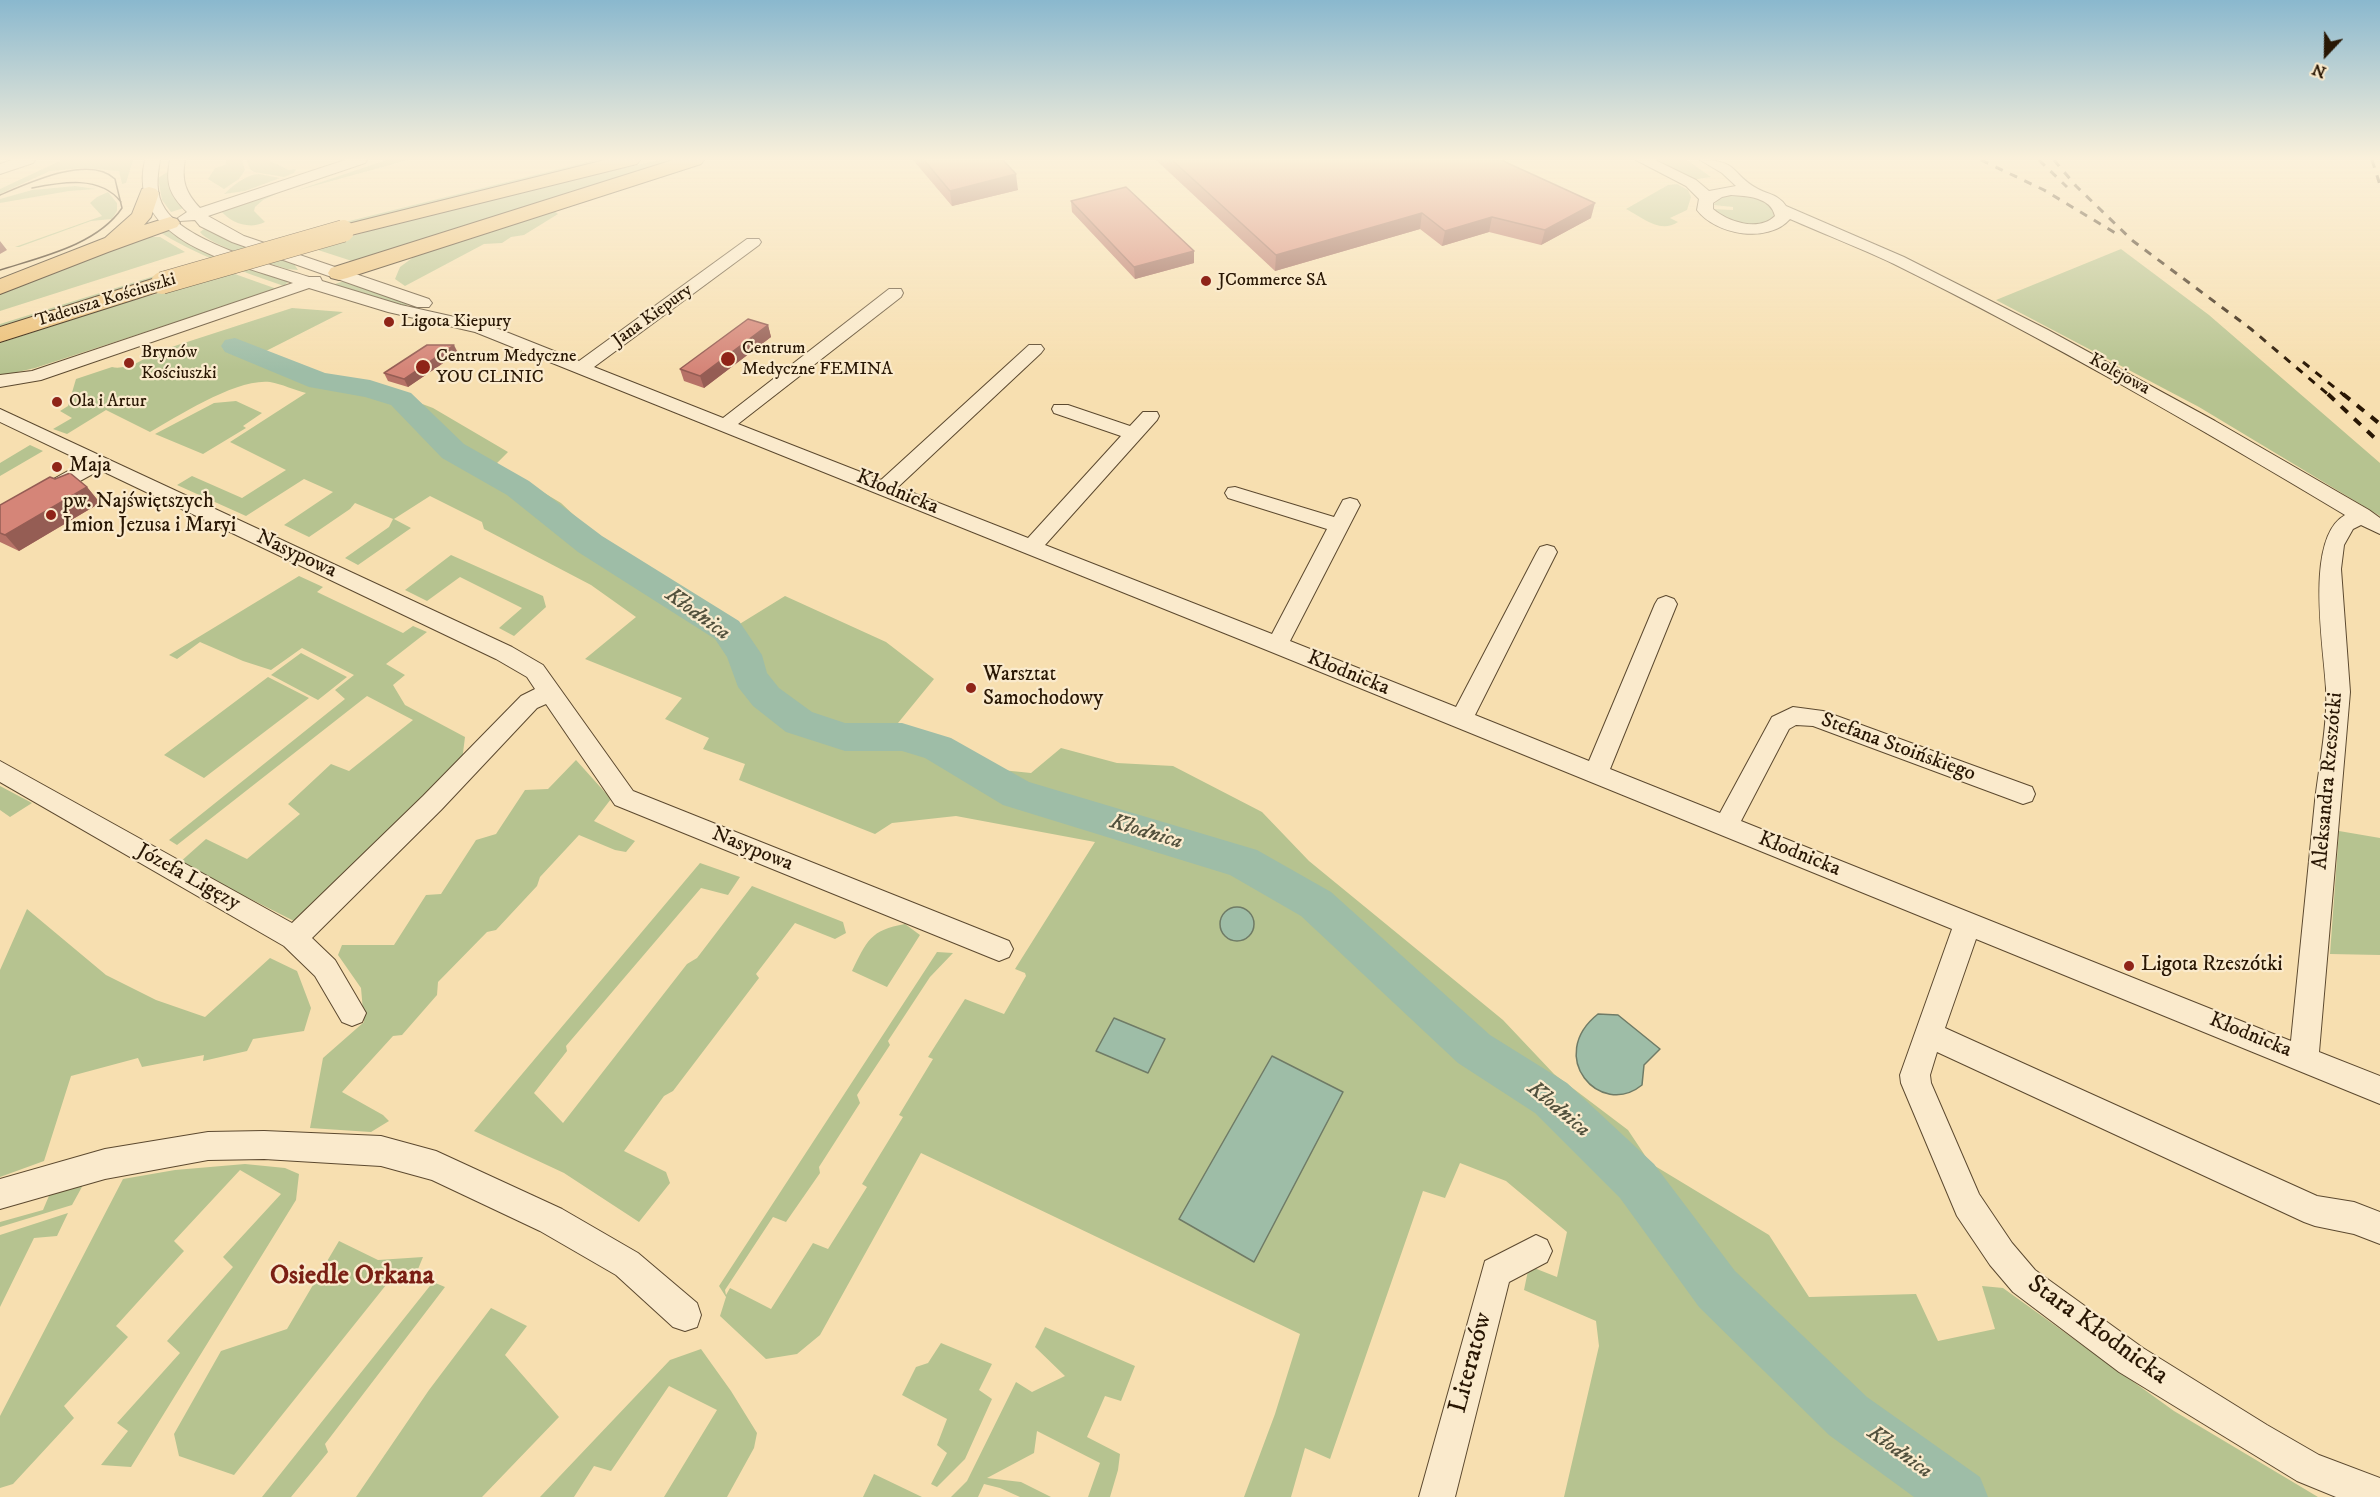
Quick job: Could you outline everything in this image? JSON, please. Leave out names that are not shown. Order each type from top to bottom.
[{"type":"main road","points":[[100,247],[125,230]]},
{"type":"main road","points":[[0,287],[100,247],[152,230]]},
{"type":"main road","name":"Tadeusza Kościuszki","points":[[0,335],[154,279],[303,230]]},
{"type":"main road","name":"Tadeusza Kościuszki","points":[[0,320],[348,230]]},
{"type":"main road","points":[[339,273],[477,230]]},
{"type":"main road","points":[[383,288],[382,280],[385,270],[408,252]]},
{"type":"street","name":"Kłodnicka","points":[[180,230],[208,246],[308,283],[360,299],[480,328],[1277,645],[2380,1090]]},
{"type":"street","points":[[221,230],[453,314],[480,328]]},
{"type":"street","name":"Kolejowa","points":[[1818,230],[1849,238],[1908,264],[2069,348],[2208,424],[2380,526]]},
{"type":"street","name":"Jana Kiepury","points":[[581,368],[753,242]]},
{"type":"street","points":[[229,311],[339,273]]},
{"type":"street","points":[[725,425],[895,293]]},
{"type":"street","points":[[229,311],[300,299],[360,299]]},
{"type":"street","name":"Nasypowa","points":[[229,311],[35,376],[4,400],[99,462],[504,654],[535,671],[624,798],[999,949]]},
{"type":"street","points":[[884,488],[1035,349]]},
{"type":"street","points":[[1061,409],[1134,434]]},
{"type":"street","points":[[1031,547],[1150,416]]},
{"type":"street","points":[[0,518],[99,462]]},
{"type":"street","points":[[1234,493],[1340,526]]},
{"type":"street","points":[[1277,645],[1350,505]]},
{"type":"street","name":"Aleksandra Rzeszótki","points":[[2304,1058],[2338,692],[2330,569],[2334,545],[2340,532],[2346,524],[2361,515]]},
{"type":"street","points":[[1461,720],[1547,552]]},
{"type":"street","points":[[1596,774],[1666,604]]},
{"type":"street","points":[[294,938],[432,803],[529,702],[551,692]]},
{"type":"street","name":"Stefana Stoińskiego","points":[[1726,826],[1780,723],[1792,717],[1815,717],[2023,794]]},
{"type":"street","name":"Józefa Ligęzy","points":[[0,770],[294,938],[325,968],[352,1013]]},
{"type":"street","name":"Stara Kłodnicka","points":[[1968,923],[1915,1075],[1916,1083],[1968,1205],[2001,1254],[2024,1281],[2131,1360],[2309,1469],[2380,1496]]},
{"type":"street","points":[[1928,1034],[2315,1210],[2354,1218],[2380,1228]]},
{"type":"street","points":[[0,1194],[105,1164],[208,1146],[264,1145],[381,1151],[436,1166],[551,1220],[627,1264],[685,1315]]},
{"type":"street","name":"Literatów","points":[[1437,1497],[1496,1272],[1536,1251]]},
{"type":"shaded area","points":[[63,230],[66,230],[19,247],[15,247]]},
{"type":"shaded area","points":[[156,230],[167,230],[199,248],[288,282],[284,286],[202,255]]},
{"type":"shaded area","points":[[206,230],[227,240],[294,264],[298,270],[287,269],[227,248],[215,243],[200,232]]},
{"type":"shaded area","points":[[374,230],[461,230],[358,263],[315,249]]},
{"type":"shaded area","points":[[496,230],[532,230],[524,235],[511,237],[502,243],[484,244],[405,286],[395,279],[400,267],[415,256]]},
{"type":"shaded area","points":[[148,233],[151,237],[160,237],[185,252],[0,311],[0,291]]},
{"type":"shaded area","points":[[2121,249],[2209,315],[2380,463],[2380,516],[2199,407],[1996,300]]},
{"type":"shaded area","points":[[164,273],[169,277],[0,330],[0,324]]},
{"type":"shaded area","points":[[232,273],[277,289],[35,368],[0,376],[0,343],[123,303]]},
{"type":"shaded area","points":[[344,281],[408,304],[405,306],[332,285]]},
{"type":"shaded area","points":[[292,308],[343,312],[266,351],[332,378],[377,387],[433,408],[508,452],[496,464],[561,503],[610,549],[659,577],[678,592],[738,625],[785,596],[886,642],[934,679],[898,723],[992,769],[1031,773],[1061,748],[1117,763],[1173,766],[1262,812],[1309,861],[1503,1020],[1554,1074],[1628,1130],[1650,1163],[1769,1235],[1809,1297],[1916,1294],[1938,1341],[1995,1329],[1982,1286],[2003,1288],[2174,1411],[2318,1497],[1564,1497],[1599,1346],[1596,1321],[1524,1290],[1529,1266],[1557,1277],[1567,1232],[1506,1181],[1460,1163],[1445,1198],[1423,1191],[1330,1459],[1305,1448],[1291,1497],[1244,1497],[1275,1414],[1300,1334],[921,1153],[820,1335],[797,1354],[766,1359],[720,1316],[726,1297],[719,1286],[937,952],[953,953],[930,977],[888,1041],[890,1045],[857,1095],[860,1103],[819,1167],[820,1173],[786,1222],[773,1217],[725,1290],[726,1295],[730,1288],[771,1309],[813,1243],[828,1249],[867,1187],[862,1184],[903,1117],[899,1115],[933,1059],[928,1057],[965,999],[1004,1014],[1026,976],[1025,973],[1015,969],[1095,842],[956,816],[892,823],[875,834],[739,780],[745,764],[703,749],[709,738],[665,719],[682,698],[585,659],[636,617],[591,585],[484,529],[482,522],[430,496],[394,519],[411,528],[358,565],[345,558],[389,527],[393,519],[355,503],[350,509],[309,537],[284,525],[333,492],[304,479],[246,516],[177,485],[192,476],[242,498],[286,470],[230,442],[306,393],[270,382],[257,382],[225,392],[150,432],[106,410],[67,434],[53,429],[72,418],[60,411],[68,406],[76,379],[112,367],[132,365],[150,354]]},
{"type":"shaded area","points":[[236,401],[262,413],[243,426],[246,428],[203,454],[155,434],[214,403]]},
{"type":"shaded area","points":[[30,445],[43,451],[0,476],[0,463]]},
{"type":"shaded area","points":[[451,555],[543,596],[546,607],[514,636],[499,628],[522,608],[460,577],[427,601],[405,590]]},
{"type":"shaded area","points":[[299,576],[323,587],[317,592],[403,633],[413,626],[427,632],[386,664],[405,675],[393,685],[405,705],[465,737],[462,761],[300,924],[179,863],[206,839],[247,859],[300,814],[288,804],[331,764],[349,771],[413,720],[367,696],[177,845],[169,840],[345,699],[335,690],[354,675],[302,648],[271,670],[243,661],[200,642],[177,659],[169,655]]},
{"type":"shaded area","points":[[301,653],[347,677],[318,700],[271,675]]},
{"type":"shaded area","points":[[268,677],[309,698],[204,778],[164,755]]},
{"type":"shaded area","points":[[576,760],[611,799],[594,821],[635,841],[626,852],[615,850],[579,835],[540,877],[537,886],[496,930],[487,932],[438,982],[437,995],[402,1035],[393,1036],[342,1092],[383,1115],[389,1121],[371,1132],[310,1128],[323,1058],[364,1022],[361,988],[338,955],[342,945],[394,945],[426,895],[441,894],[476,840],[496,834],[525,790],[548,789]]},
{"type":"shaded area","points":[[0,786],[32,803],[10,817],[0,810]]},
{"type":"shaded area","points":[[2339,831],[2380,838],[2380,955],[2330,954]]},
{"type":"shaded area","points":[[700,863],[740,877],[728,895],[701,888],[566,1046],[567,1051],[534,1093],[563,1123],[687,964],[697,958],[752,886],[843,922],[846,933],[835,939],[795,923],[756,974],[759,978],[673,1091],[664,1096],[624,1151],[666,1172],[670,1183],[639,1222],[564,1173],[474,1131]]},
{"type":"shaded area","points":[[1237,907],[1249,912],[1254,924],[1249,936],[1237,941],[1225,936],[1220,924],[1225,912]]},
{"type":"shaded area","points":[[27,909],[106,975],[156,1000],[205,1017],[270,958],[297,971],[311,1008],[304,1031],[253,1039],[247,1051],[203,1061],[204,1055],[142,1067],[138,1058],[71,1076],[44,1161],[0,1177],[0,970]]},
{"type":"shaded area","points":[[905,924],[920,935],[887,987],[852,971],[871,939],[884,930]]},
{"type":"shaded area","points":[[1598,1014],[1618,1015],[1660,1049],[1644,1065],[1642,1085],[1626,1093],[1610,1094],[1596,1089],[1584,1078],[1578,1064],[1577,1048],[1583,1031]]},
{"type":"shaded area","points":[[1114,1018],[1165,1039],[1148,1073],[1096,1051]]},
{"type":"shaded area","points":[[1272,1056],[1343,1092],[1254,1262],[1179,1219]]},
{"type":"shaded area","points":[[245,1164],[285,1168],[299,1174],[296,1200],[131,1467],[101,1465],[128,1431],[117,1423],[180,1353],[167,1341],[233,1267],[223,1257],[281,1194],[240,1170],[174,1241],[184,1251],[116,1326],[128,1337],[64,1406],[74,1418],[13,1484],[0,1488],[0,1416],[123,1179],[175,1170]]},
{"type":"shaded area","points":[[83,1185],[72,1205],[0,1227],[0,1222],[43,1210],[51,1191]]},
{"type":"shaded area","points":[[68,1213],[57,1236],[34,1238],[0,1307],[0,1235]]},
{"type":"shaded area","points":[[339,1241],[378,1260],[423,1257],[416,1274],[394,1275],[234,1475],[179,1456],[174,1434],[221,1351],[287,1329]]},
{"type":"shaded area","points":[[433,1282],[445,1287],[325,1444],[328,1452],[291,1497],[262,1497]]},
{"type":"shaded area","points":[[491,1308],[527,1326],[505,1355],[559,1417],[482,1497],[356,1497],[429,1390]]},
{"type":"shaded area","points":[[1045,1327],[1135,1366],[1121,1401],[1105,1396],[1087,1437],[1120,1454],[1110,1497],[1088,1497],[1100,1463],[1037,1431],[1034,1453],[987,1478],[1021,1482],[1051,1497],[1020,1497],[984,1484],[978,1497],[951,1497],[967,1481],[1016,1382],[1032,1392],[1065,1376],[1035,1347]]},
{"type":"shaded area","points":[[941,1343],[992,1364],[979,1390],[992,1399],[965,1459],[937,1487],[931,1484],[947,1453],[937,1445],[947,1419],[902,1395],[916,1367],[928,1363]]},
{"type":"shaded area","points":[[701,1349],[757,1433],[754,1448],[727,1497],[664,1497],[717,1410],[669,1386],[611,1471],[594,1466],[574,1497],[540,1497],[670,1360]]},
{"type":"shaded area","points":[[874,1474],[922,1497],[863,1497]]},
{"type":"building","points":[[1099,230],[1172,230],[1194,251],[1134,267]]},
{"type":"building","points":[[1248,230],[1363,230],[1276,255]]},
{"type":"building","points":[[748,319],[768,325],[700,376],[680,369]]},
{"type":"building","points":[[427,345],[454,345],[404,379],[384,373]]},
{"type":"building","points":[[70,473],[87,487],[5,535],[0,533],[0,505],[50,477],[55,479]]},
{"type":"waterway","name":"Kłodnica","points":[[235,346],[319,381],[370,389],[401,399],[453,451],[518,488],[590,544],[727,630],[744,655],[751,678],[766,697],[799,722],[845,737],[902,737],[938,748],[1017,794],[1243,862],[1316,904],[1474,1049],[1551,1098],[1637,1181],[1717,1289],[1848,1416],[1960,1497]]},
{"type":"tram line","points":[[0,270],[67,248],[99,230]]},
{"type":"railway","points":[[2110,230],[2117,234]]},
{"type":"railway","points":[[2121,230],[2133,241],[2251,329],[2330,396]]},
{"type":"railway","points":[[2303,362],[2345,396]]},
{"type":"railway","points":[[2328,394],[2380,443]]},
{"type":"railway","points":[[2343,394],[2380,424]]},
{"type":"place","name":"JCommerce SA","points":[[1206,281]]},
{"type":"place","name":"Ligota Kiepury","points":[[389,322]]},
{"type":"place","name":"Centrum Medyczne FEMINA","points":[[728,359]]},
{"type":"place","name":"Brynów Kościuszki","points":[[129,363]]},
{"type":"place","name":"Centrum Medyczne YOU CLINIC","points":[[423,367]]},
{"type":"place","name":"Ola i Artur","points":[[57,402]]},
{"type":"place","name":"Maja","points":[[57,467]]},
{"type":"place","name":"pw. Najświętszych Imion Jezusa i Maryi","points":[[51,515]]},
{"type":"place","name":"Warsztat Samochodowy","points":[[971,688]]},
{"type":"place","name":"Ligota Rzeszótki","points":[[2129,966]]},
{"type":"district","name":"Osiedle Orkana","points":[[352,1277]]}]
